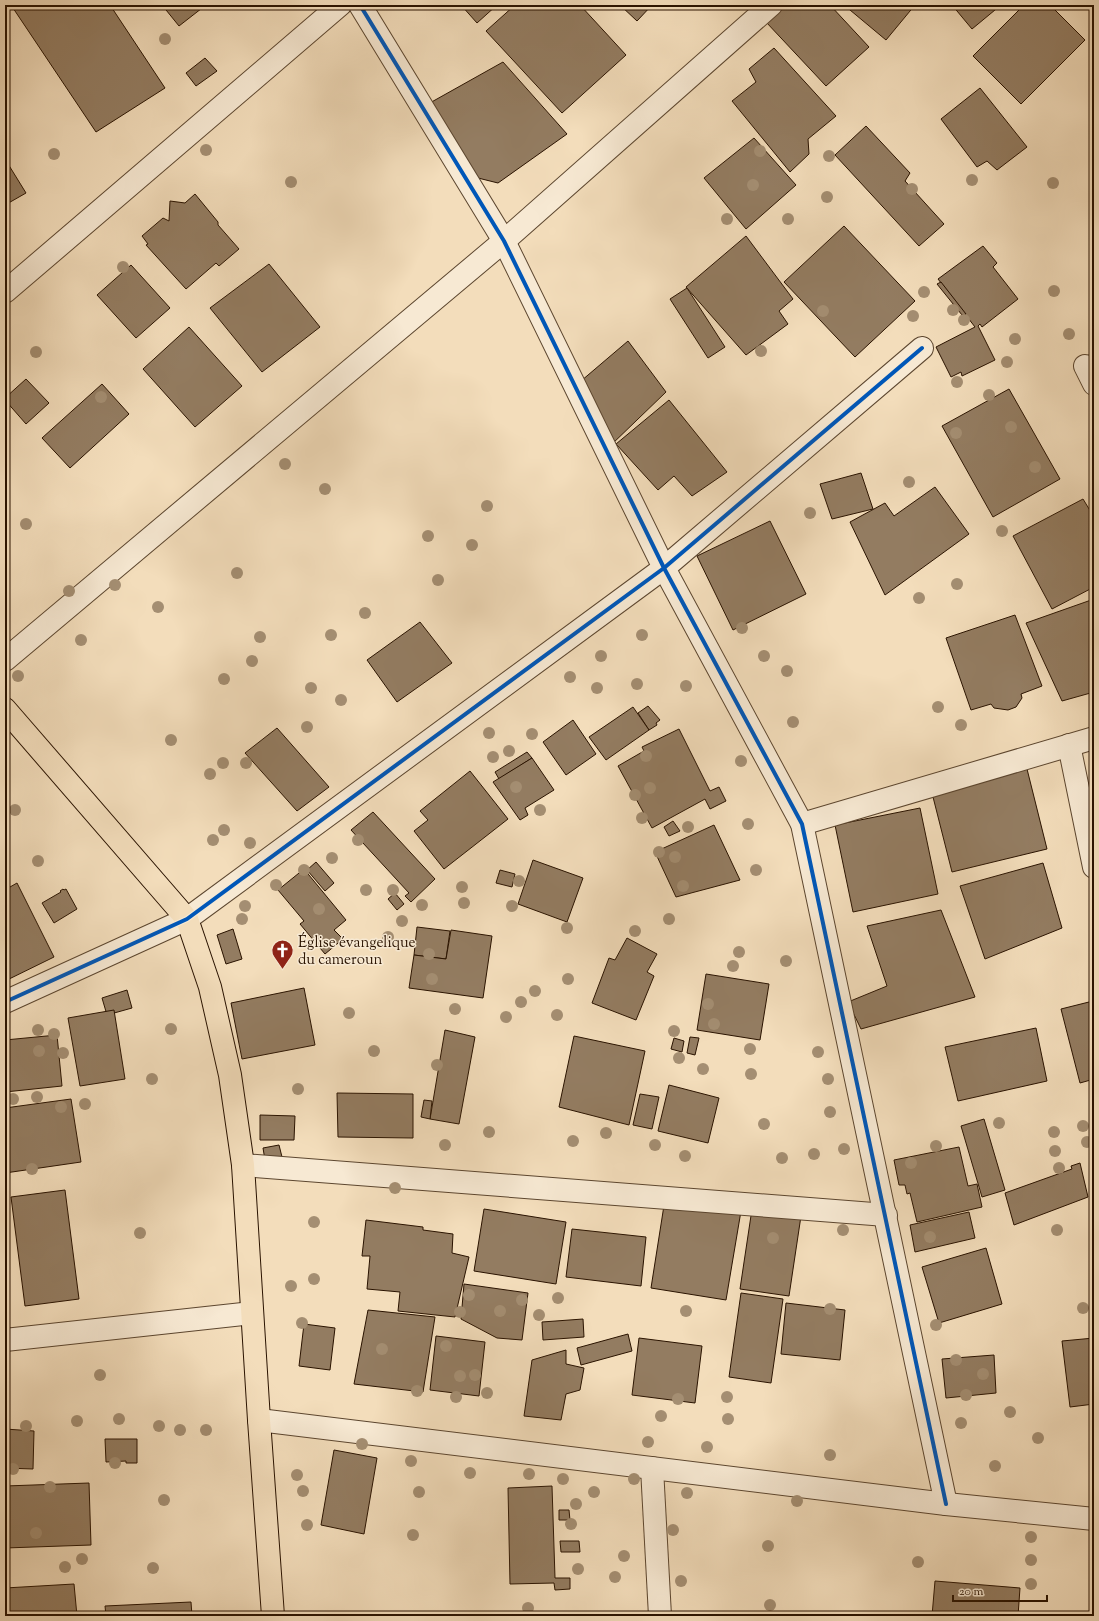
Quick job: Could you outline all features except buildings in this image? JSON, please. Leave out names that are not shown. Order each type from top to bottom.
[{"type":"main road","points":[[5,709],[187,919],[212,995],[230,1075],[243,1165],[273,1616]]},
{"type":"street","points":[[5,292],[340,5]]},
{"type":"street","points":[[360,5],[504,241],[664,568],[802,824],[946,1504]]},
{"type":"street","points":[[5,660],[504,241],[771,5]]},
{"type":"street","points":[[5,1002],[187,919],[664,568],[922,348]]},
{"type":"street","points":[[802,824],[1094,738]]},
{"type":"street","points":[[1069,745],[1094,867]]},
{"type":"street","points":[[243,1165],[886,1216]]},
{"type":"street","points":[[5,1340],[252,1313]]},
{"type":"street","points":[[259,1420],[946,1504],[1094,1519]]},
{"type":"street","points":[[652,1468],[660,1616]]},
{"type":"cycle path","points":[[360,5],[504,241],[664,568],[802,824],[946,1504]]},
{"type":"cycle path","points":[[5,1002],[187,919],[664,568],[922,348]]},
{"type":"place","name":"Église évangelique du cameroun","points":[[283,970]]}]
